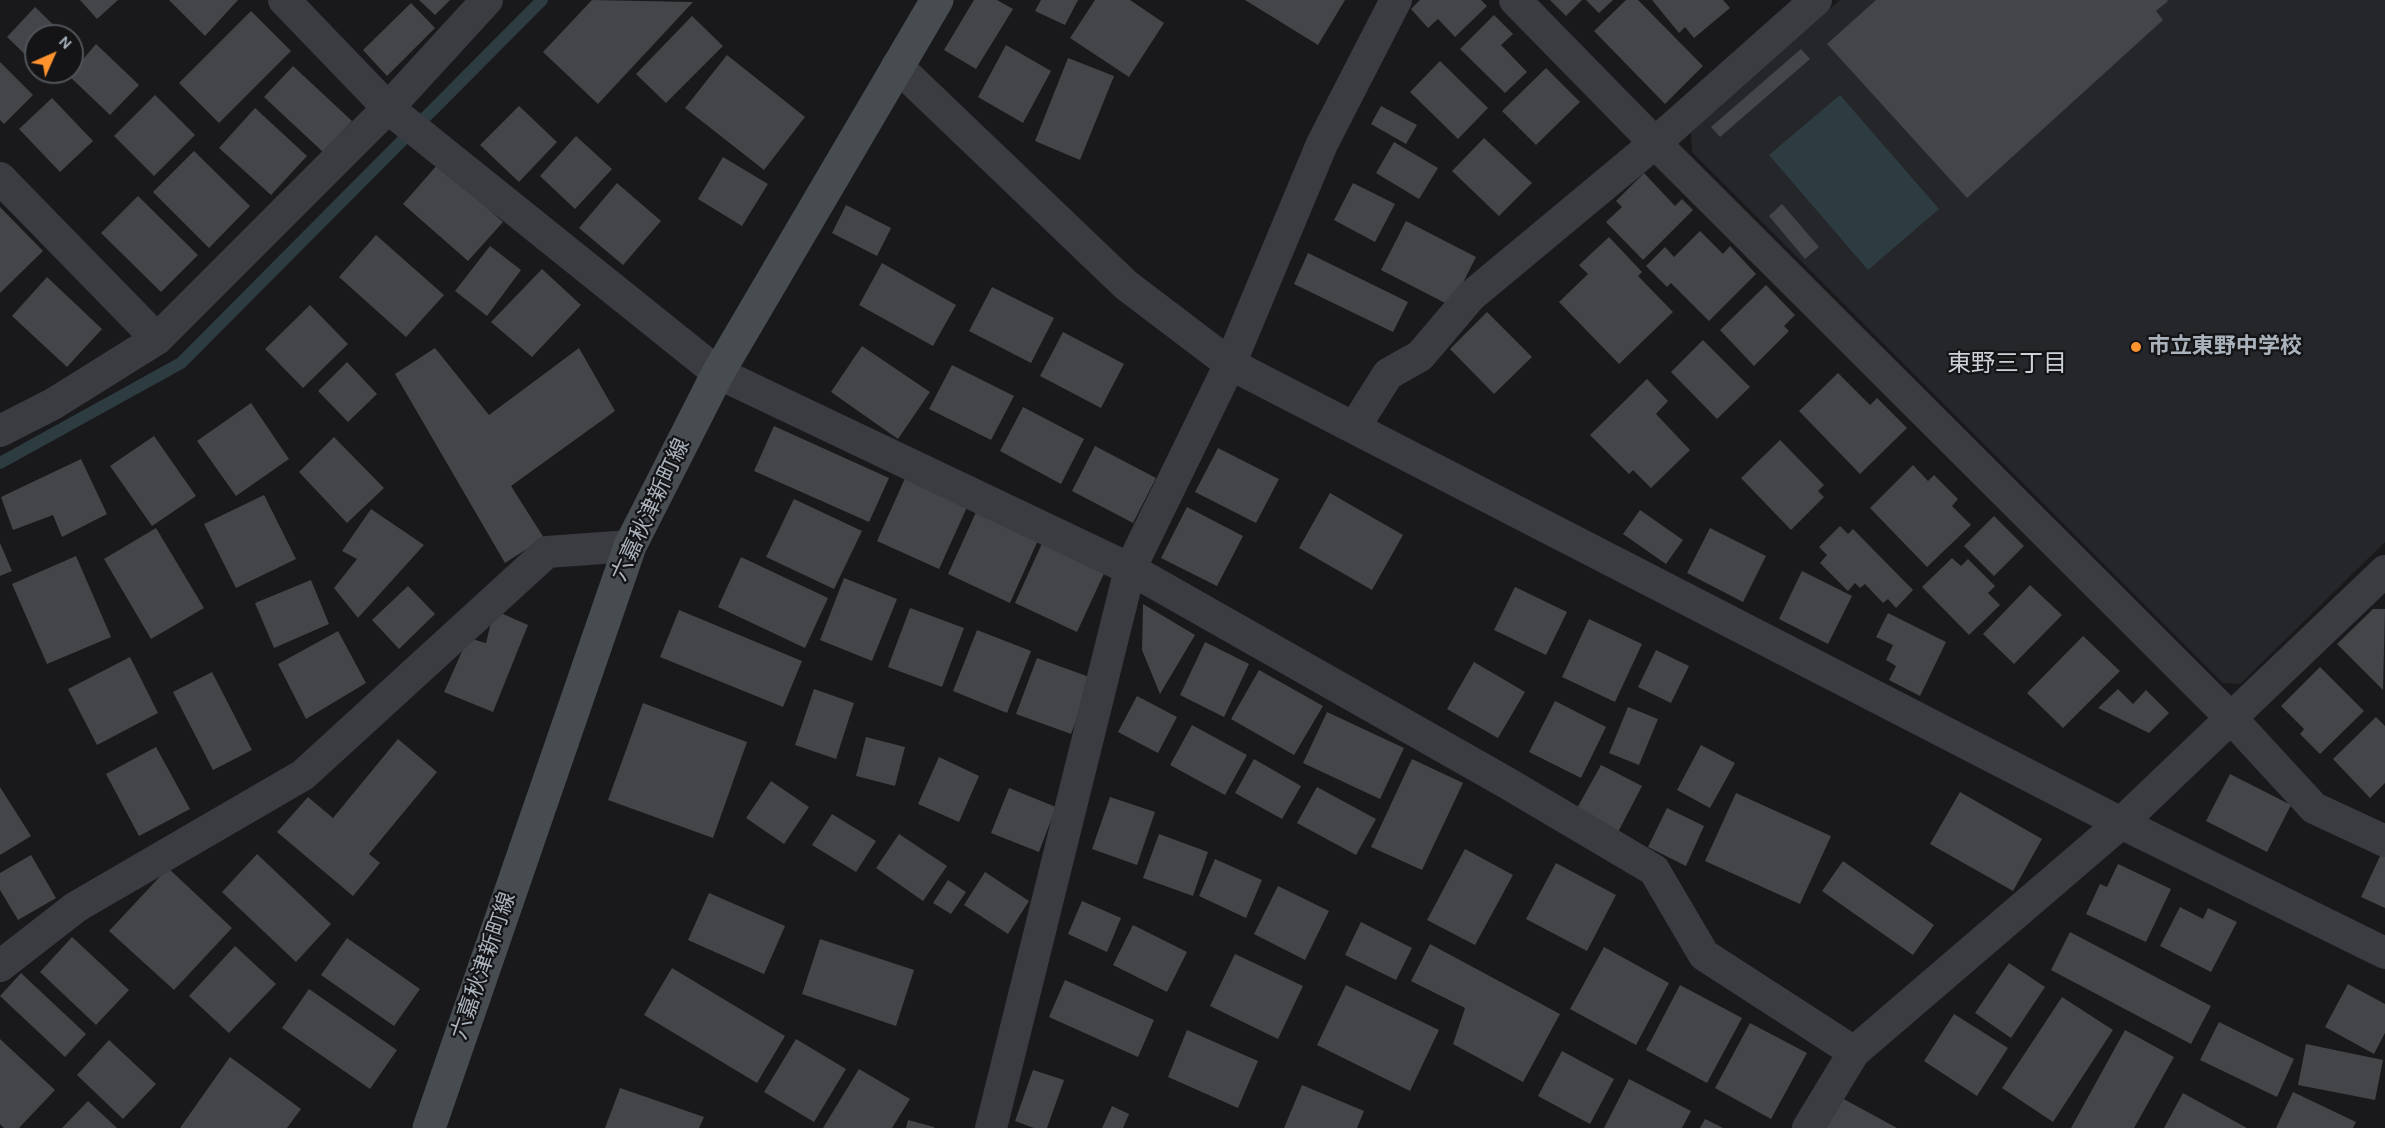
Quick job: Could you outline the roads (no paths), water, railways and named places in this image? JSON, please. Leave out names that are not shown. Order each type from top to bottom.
[{"type":"main road","name":"六嘉秋津新町線","points":[[429,1128],[630,546],[718,373],[937,0]]},
{"type":"street","points":[[284,0],[387,108],[718,373],[1130,569],[1507,783],[1654,870],[1704,956],[1854,1052]]},
{"type":"street","points":[[0,431],[53,404],[157,339],[387,108],[487,0]]},
{"type":"street","points":[[991,1128],[1130,569],[1230,364],[1322,144],[1396,0]]},
{"type":"street","points":[[1515,0],[1655,143],[2232,719],[2314,808],[2385,841]]},
{"type":"street","points":[[1354,428],[1388,374],[1420,356],[1471,296],[1655,143],[1816,0]]},
{"type":"street","points":[[897,66],[1126,285],[1230,364],[2121,823],[2385,954]]},
{"type":"street","points":[[0,178],[157,339]]},
{"type":"street","points":[[0,966],[76,907],[303,775],[547,552],[630,546]]},
{"type":"street","points":[[1808,1128],[1854,1052],[2121,823],[2384,574]]},
{"type":"waterway","points":[[0,463],[181,363],[542,0]]},
{"type":"place","name":"市立東野中学校","points":[[2136,347]]},
{"type":"district","name":"東野三丁目","points":[[2007,364]]}]
